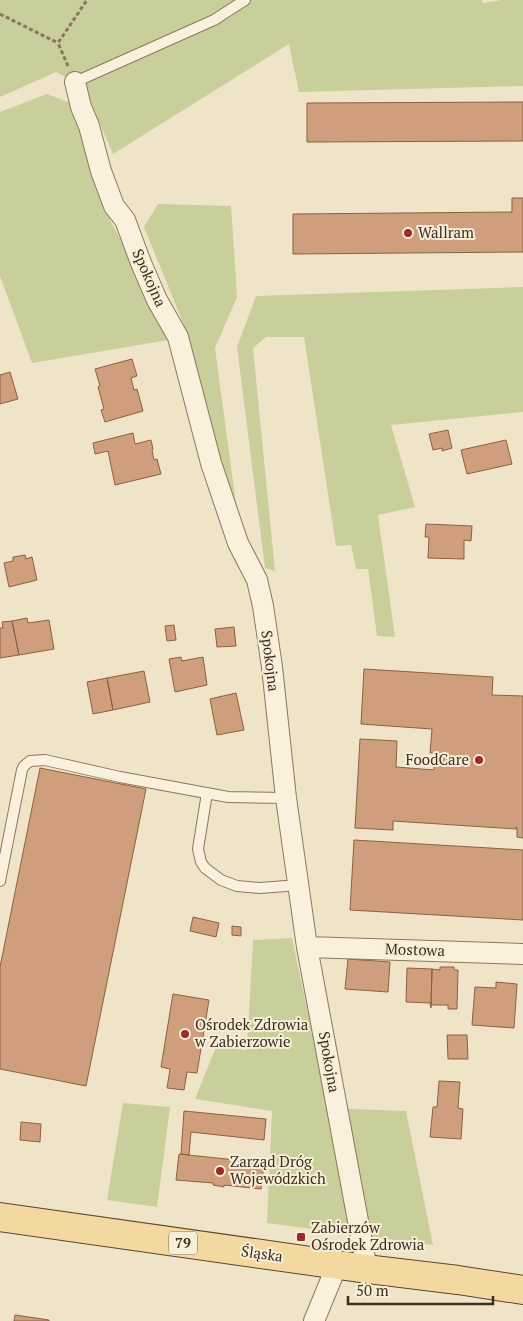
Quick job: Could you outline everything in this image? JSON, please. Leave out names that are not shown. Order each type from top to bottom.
[{"type":"main road","name":"Śląska","points":[[0,1218],[523,1290]]},
{"type":"street","name":"Spokojna","points":[[75,82],[81,107],[89,126],[101,170],[114,206],[125,220],[141,263],[178,337],[210,463],[238,543],[257,580],[263,606],[272,668],[286,798],[307,946],[367,1269]]},
{"type":"street","name":"Mostowa","points":[[307,946],[523,954]]},
{"type":"street","points":[[314,1321],[337,1265]]},
{"type":"lane","points":[[75,82],[214,20],[246,0]]},
{"type":"lane","points":[[0,881],[22,770],[27,762],[30,761],[45,760],[120,777],[207,793],[242,798],[286,798]]},
{"type":"lane","points":[[207,793],[198,849],[200,862],[205,868],[221,880],[237,886],[260,888],[299,885]]},
{"type":"path","points":[[58,43],[87,0]]},
{"type":"path","points":[[0,14],[58,43],[75,82]]},
{"type":"green space","points":[[0,0],[482,0],[483,3],[501,0],[523,0],[523,86],[299,92],[289,44],[113,154],[84,87],[56,72],[0,97]]},
{"type":"green space","points":[[47,94],[68,102],[82,125],[111,222],[174,339],[32,363],[0,276],[0,112]]},
{"type":"green space","points":[[158,204],[231,206],[237,297],[215,348],[241,541],[184,325],[144,227]]},
{"type":"green space","points":[[523,287],[523,412],[391,425],[415,507],[378,515],[395,637],[377,636],[368,569],[356,569],[351,545],[336,546],[304,337],[266,337],[253,348],[275,571],[265,568],[237,347],[256,296]]},
{"type":"green space","points":[[292,938],[328,1108],[406,1111],[433,1245],[267,1223],[272,1111],[195,1099],[216,1047],[247,1050],[253,940]]},
{"type":"green space","points":[[123,1103],[170,1107],[157,1207],[107,1200]]},
{"type":"building","points":[[523,102],[523,141],[307,142],[307,103]]},
{"type":"building","name":"Wallram","points":[[512,198],[523,198],[523,252],[293,254],[293,214],[512,212]]},
{"type":"building","points":[[132,359],[137,376],[131,378],[134,390],[137,389],[143,411],[105,422],[101,410],[104,409],[98,387],[100,386],[95,369]]},
{"type":"building","points":[[10,372],[18,399],[0,404],[0,375]]},
{"type":"building","points":[[448,430],[452,448],[442,451],[442,448],[433,450],[429,434]]},
{"type":"building","points":[[133,433],[135,444],[151,440],[154,460],[157,459],[161,474],[115,485],[108,451],[95,454],[93,443]]},
{"type":"building","points":[[506,440],[512,464],[467,474],[461,450]]},
{"type":"building","points":[[426,524],[472,526],[471,541],[464,540],[464,559],[428,558],[429,537],[425,537]]},
{"type":"building","points":[[25,555],[26,559],[32,557],[37,580],[9,587],[4,563],[13,561],[13,557]]},
{"type":"building","points":[[27,618],[28,623],[49,620],[54,649],[19,655],[12,621]]},
{"type":"building","points":[[12,621],[19,655],[0,658],[0,628],[3,628],[2,622]]},
{"type":"building","points":[[174,625],[176,640],[167,641],[165,626]]},
{"type":"building","points":[[234,627],[236,646],[217,647],[215,629]]},
{"type":"building","points":[[181,657],[182,661],[203,657],[207,685],[175,692],[169,659]]},
{"type":"building","name":"FoodCare","points":[[364,669],[493,677],[492,695],[523,696],[523,838],[517,837],[516,827],[516,829],[393,821],[393,830],[355,828],[360,739],[397,741],[396,767],[434,770],[434,753],[430,753],[432,729],[361,724]]},
{"type":"building","points":[[144,671],[150,702],[113,710],[107,678]]},
{"type":"building","points":[[107,678],[113,710],[93,714],[87,682]]},
{"type":"building","points":[[236,693],[244,730],[217,735],[210,699]]},
{"type":"building","points":[[40,768],[146,789],[86,1086],[0,1069],[0,967]]},
{"type":"building","points":[[354,840],[523,850],[523,920],[350,910]]},
{"type":"building","points":[[193,917],[219,923],[216,937],[190,931]]},
{"type":"building","points":[[232,926],[241,927],[241,936],[232,935]]},
{"type":"building","points":[[348,959],[390,962],[388,992],[345,989]]},
{"type":"building","points":[[440,967],[454,967],[454,970],[458,970],[457,1009],[448,1009],[448,1005],[431,1005],[432,969],[440,970]]},
{"type":"building","points":[[407,968],[432,969],[431,1008],[430,1003],[406,1002]]},
{"type":"building","points":[[496,982],[517,984],[514,1028],[472,1025],[475,987],[496,988]]},
{"type":"building","name":"Ośrodek Zdrowia w Zabierzowie","points":[[173,994],[209,1000],[197,1073],[187,1072],[184,1090],[167,1088],[170,1069],[161,1067]]},
{"type":"building","points":[[447,1035],[467,1035],[468,1059],[448,1059]]},
{"type":"building","points":[[439,1081],[460,1082],[458,1108],[463,1109],[461,1139],[430,1137],[433,1107],[437,1107]]},
{"type":"building","points":[[184,1111],[266,1119],[264,1140],[191,1132],[189,1155],[181,1154]]},
{"type":"building","points":[[21,1122],[41,1124],[40,1142],[20,1140]]},
{"type":"building","name":"Zarząd Dróg Wojewódzkich","points":[[179,1154],[264,1163],[261,1189],[224,1185],[224,1187],[213,1185],[213,1183],[176,1180]]},
{"type":"building","points":[[15,1315],[49,1320],[49,1321],[14,1321]]},
{"type":"place","name":"Wallram","points":[[408,233]]},
{"type":"place","name":"FoodCare","points":[[479,760]]},
{"type":"place","name":"Ośrodek Zdrowia w Zabierzowie","points":[[185,1034]]},
{"type":"place","name":"Zarząd Dróg Wojewódzkich","points":[[220,1171]]},
{"type":"place","name":"Zabierzów Ośrodek Zdrowia","points":[[301,1237]]}]
